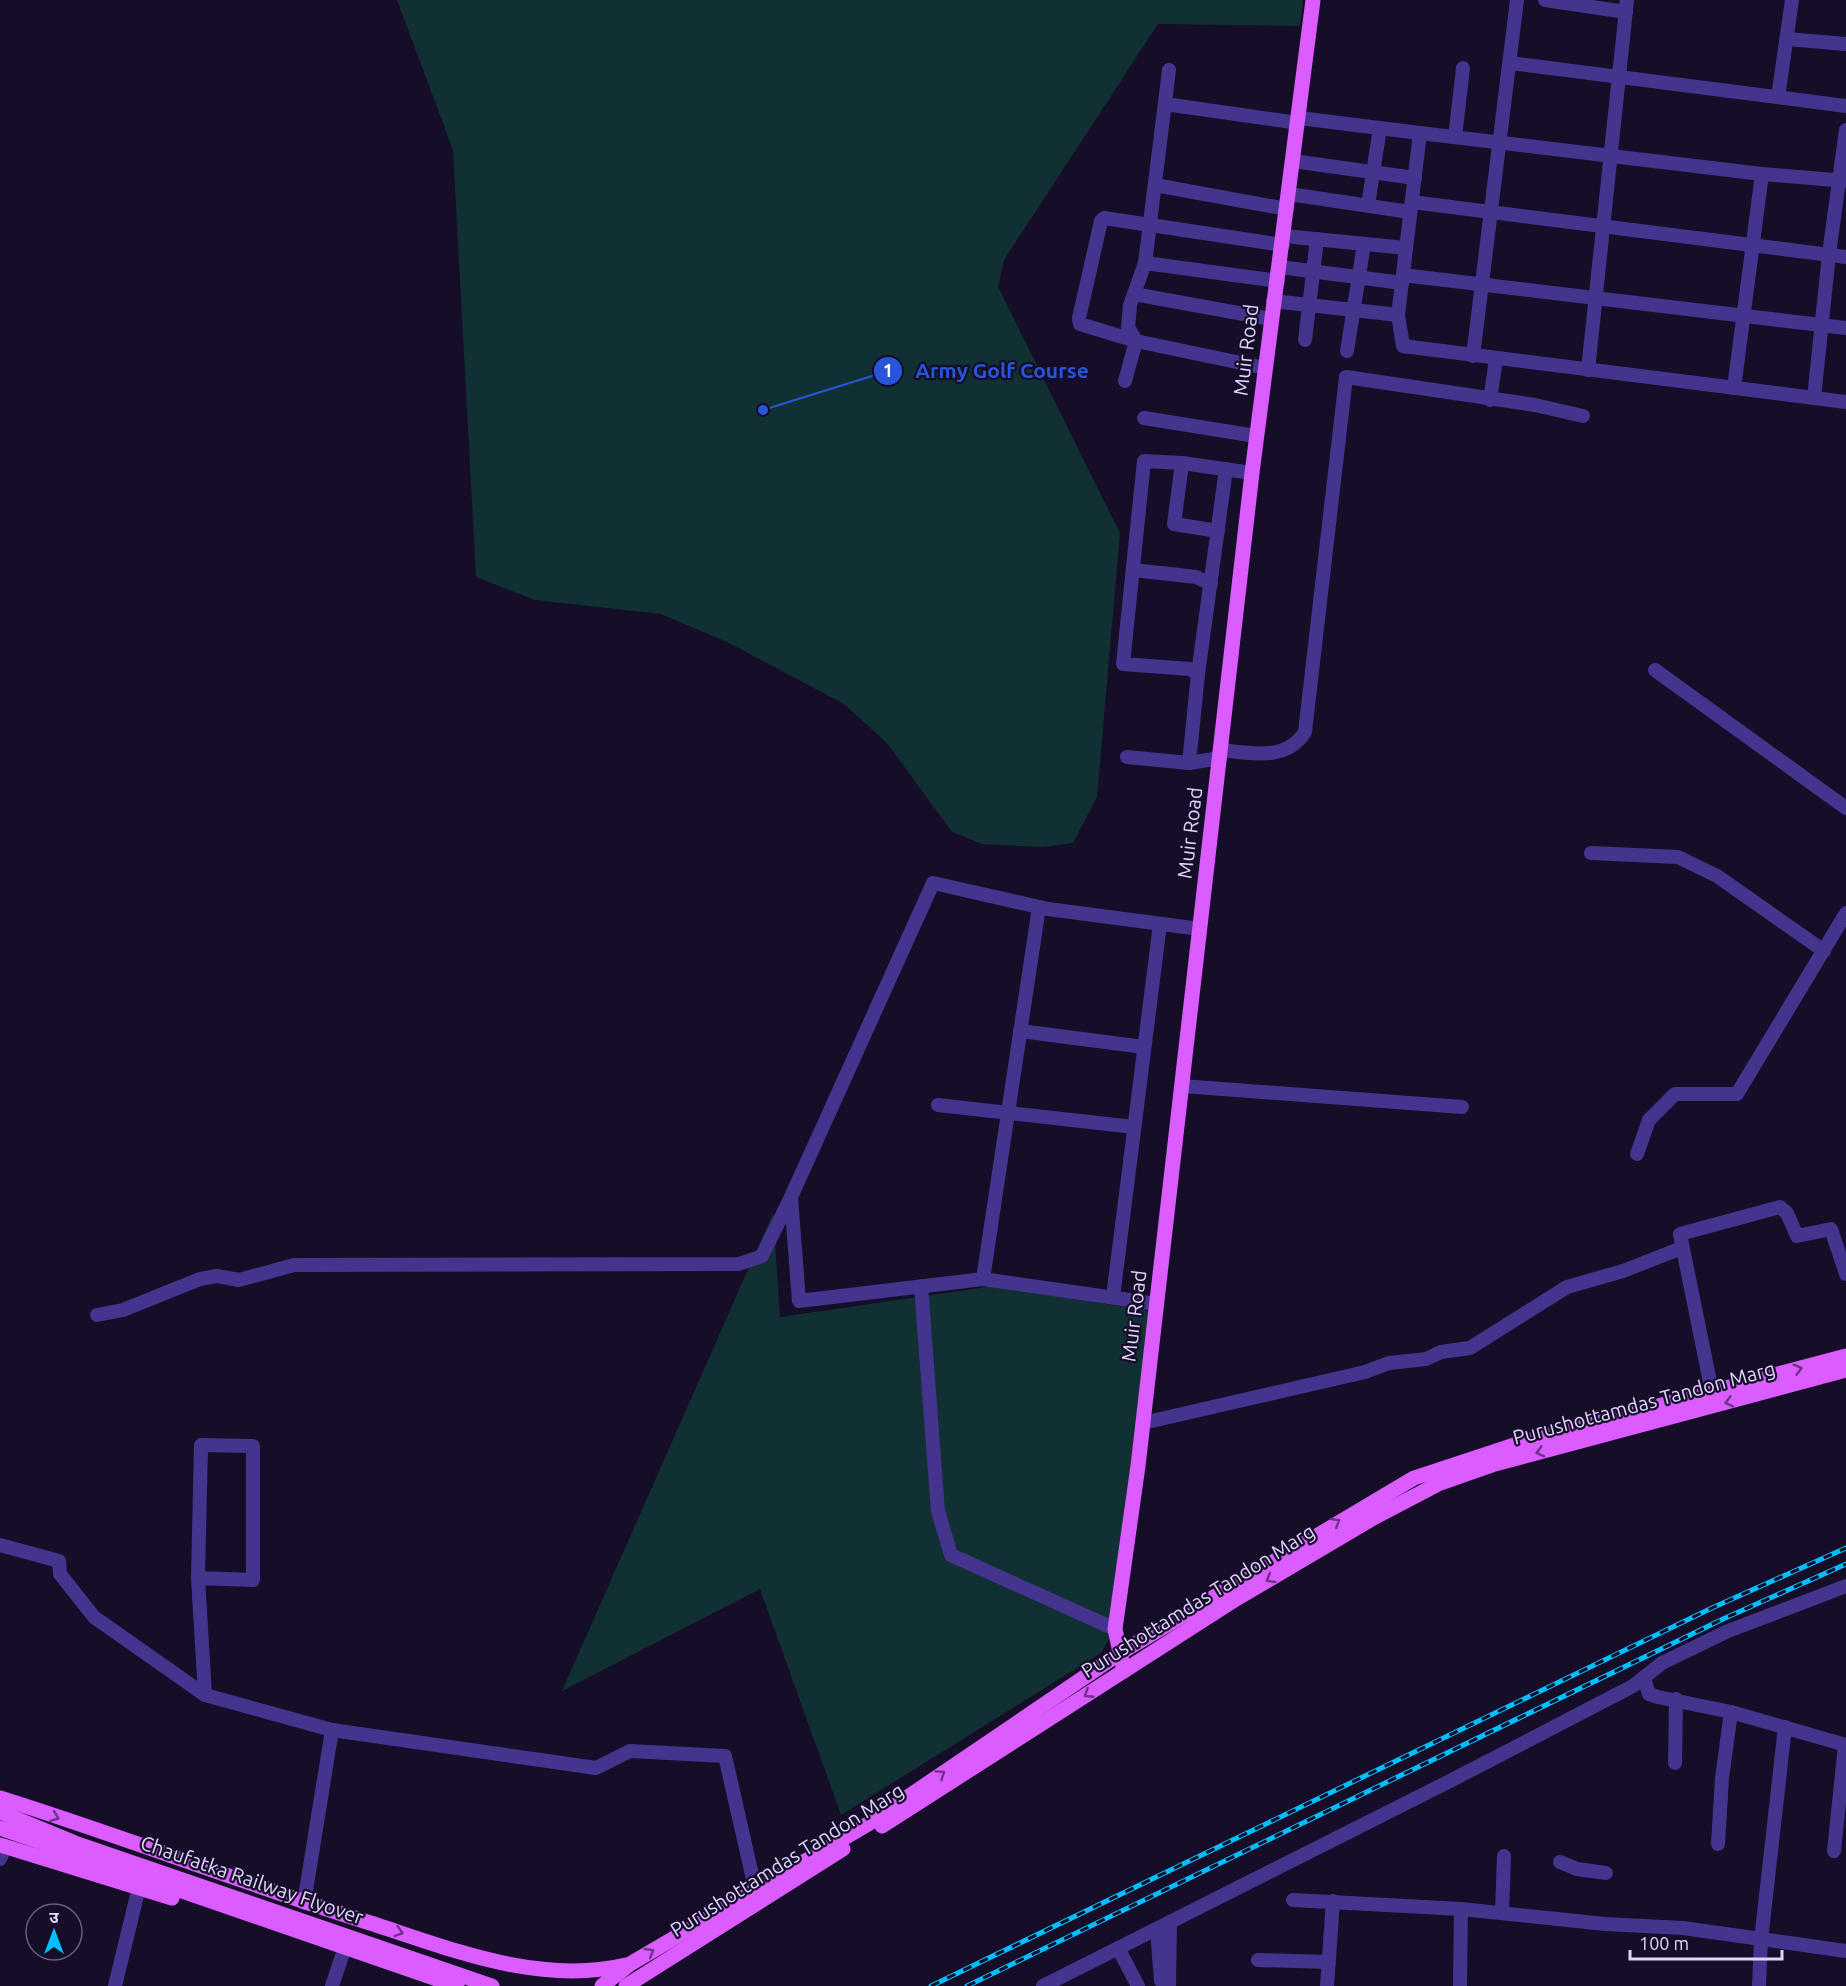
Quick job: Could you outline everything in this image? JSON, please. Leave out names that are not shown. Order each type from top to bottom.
[{"type":"main road","name":"Muir Road","points":[[1124,1671],[1115,1629],[1143,1423],[1256,436],[1273,301],[1279,274],[1313,0]]},
{"type":"main road","points":[[602,1986],[630,1964],[754,1888],[868,1824],[1120,1653],[1414,1478],[1502,1448],[1846,1356]]},
{"type":"main road","name":"Purushottamdas Tandon Marg","points":[[626,1986],[947,1786],[1246,1593],[1375,1517],[1437,1484],[1495,1464],[1846,1370]]},
{"type":"main road","points":[[0,1798],[304,1903],[494,1961],[528,1969],[567,1972],[630,1964]]},
{"type":"main road","name":"Chaufatka Railway Flyover","points":[[0,1812],[75,1843],[492,1986]]},
{"type":"main road","points":[[0,1828],[140,1882],[457,1986]]},
{"type":"main road","points":[[2,1850],[140,1882]]},
{"type":"main road","points":[[344,1950],[440,1986]]},
{"type":"street","points":[[1473,356],[1517,0]]},
{"type":"street","points":[[1545,0],[1626,6],[1588,370]]},
{"type":"street","points":[[1778,97],[1792,0]]},
{"type":"street","points":[[1787,39],[1846,44]]},
{"type":"street","points":[[1510,63],[1846,106]]},
{"type":"street","points":[[1455,137],[1463,68]]},
{"type":"street","points":[[1125,381],[1136,341],[1128,327],[1134,294],[1145,263],[1169,70]]},
{"type":"street","points":[[1165,104],[1762,174],[1843,181]]},
{"type":"street","points":[[1368,205],[1380,128]]},
{"type":"street","points":[[1814,398],[1829,254],[1843,181],[1846,130]]},
{"type":"street","points":[[1420,133],[1398,315],[1404,346],[1846,402]]},
{"type":"street","points":[[1293,161],[1415,178]]},
{"type":"street","points":[[1734,388],[1762,174]]},
{"type":"street","points":[[1155,186],[1288,201],[1491,212],[1752,247],[1846,257]]},
{"type":"street","points":[[1265,368],[1136,341],[1080,324],[1079,318],[1101,221],[1104,218],[1150,223],[1283,241],[1317,239],[1406,248]]},
{"type":"street","points":[[1305,340],[1317,239]]},
{"type":"street","points":[[1347,351],[1356,310],[1365,244]]},
{"type":"street","points":[[1145,263],[1279,274],[1313,272],[1360,278],[1482,285],[1846,328]]},
{"type":"street","points":[[1134,294],[1271,319]]},
{"type":"street","points":[[1273,301],[1398,315]]},
{"type":"street","points":[[1491,400],[1496,359]]},
{"type":"street","points":[[1127,757],[1190,763],[1220,754],[1264,755],[1284,750],[1305,732],[1346,377],[1535,405],[1583,416]]},
{"type":"street","points":[[1144,418],[1256,436]]},
{"type":"street","points":[[1198,674],[1190,669],[1123,664],[1144,461],[1182,463],[1252,473]]},
{"type":"street","points":[[1182,463],[1174,524],[1218,531]]},
{"type":"street","points":[[1190,763],[1198,674],[1226,469]]},
{"type":"street","points":[[1134,570],[1196,577],[1210,584]]},
{"type":"street","points":[[1655,670],[1846,808]]},
{"type":"street","points":[[1591,853],[1678,858],[1717,876],[1824,951]]},
{"type":"street","points":[[97,1315],[123,1310],[200,1279],[217,1276],[239,1280],[294,1265],[739,1264],[762,1256],[933,883],[1039,907],[1200,929]]},
{"type":"street","points":[[983,1279],[1039,907]]},
{"type":"street","points":[[1637,1154],[1649,1119],[1675,1094],[1737,1094],[1846,913]]},
{"type":"street","points":[[1113,1297],[1160,924]]},
{"type":"street","points":[[1020,1031],[1144,1047]]},
{"type":"street","points":[[1182,1086],[1462,1107]]},
{"type":"street","points":[[938,1105],[1134,1127]]},
{"type":"street","points":[[791,1197],[799,1301],[983,1279],[1157,1304]]},
{"type":"street","points":[[1712,1392],[1680,1234],[1780,1207],[1787,1213],[1797,1236],[1831,1229],[1846,1274]]},
{"type":"street","points":[[1143,1423],[1365,1372],[1389,1363],[1426,1359],[1441,1352],[1470,1348],[1567,1287],[1623,1271],[1682,1248]]},
{"type":"street","points":[[921,1286],[938,1511],[951,1555],[1115,1629]]},
{"type":"street","points":[[198,1578],[253,1580],[253,1446],[201,1445],[198,1578],[205,1695]]},
{"type":"street","points":[[0,1545],[59,1561],[60,1574],[94,1617],[205,1695],[332,1731],[596,1768],[630,1751],[725,1756],[754,1888]]},
{"type":"street","points":[[1043,1986],[1063,1982],[1118,1948],[1448,1782],[1644,1678],[1662,1663],[1728,1632],[1846,1586]]},
{"type":"street","points":[[1644,1678],[1649,1694],[1731,1712],[1845,1745],[1834,1851]]},
{"type":"street","points":[[1675,1763],[1676,1699]]},
{"type":"street","points":[[1718,1844],[1722,1778],[1731,1712]]},
{"type":"street","points":[[1759,1986],[1761,1940],[1785,1727]]},
{"type":"street","points":[[304,1903],[332,1731]]},
{"type":"street","points":[[1502,1912],[1504,1856]]},
{"type":"street","points":[[1560,1862],[1577,1869],[1606,1873]]},
{"type":"street","points":[[115,1986],[140,1882]]},
{"type":"street","points":[[1293,1900],[1461,1909],[1605,1924],[1683,1928],[1846,1951]]},
{"type":"street","points":[[1327,1986],[1333,1901]]},
{"type":"street","points":[[1460,1986],[1461,1909]]},
{"type":"street","points":[[1168,1986],[1170,1922]]},
{"type":"street","points":[[1157,1929],[1162,1986]]},
{"type":"street","points":[[1118,1948],[1137,1986]]},
{"type":"street","points":[[332,1986],[344,1950]]},
{"type":"street","points":[[1258,1960],[1329,1962]]},
{"type":"green space","points":[[397,0],[1303,0],[1300,26],[1158,24],[1004,260],[998,287],[1120,533],[1097,797],[1073,843],[1042,847],[982,844],[952,832],[887,743],[844,704],[727,642],[661,614],[535,600],[476,577],[453,150]]},
{"type":"green space","points":[[773,1213],[780,1317],[994,1286],[1149,1311],[1115,1629],[1101,1653],[841,1815],[760,1589],[562,1691]]},
{"type":"railway","points":[[931,1986],[1714,1607],[1846,1548]]},
{"type":"railway","points":[[967,1986],[1723,1619],[1846,1564]]},
{"type":"place","name":"Army Golf Course","points":[[763,410]]}]
